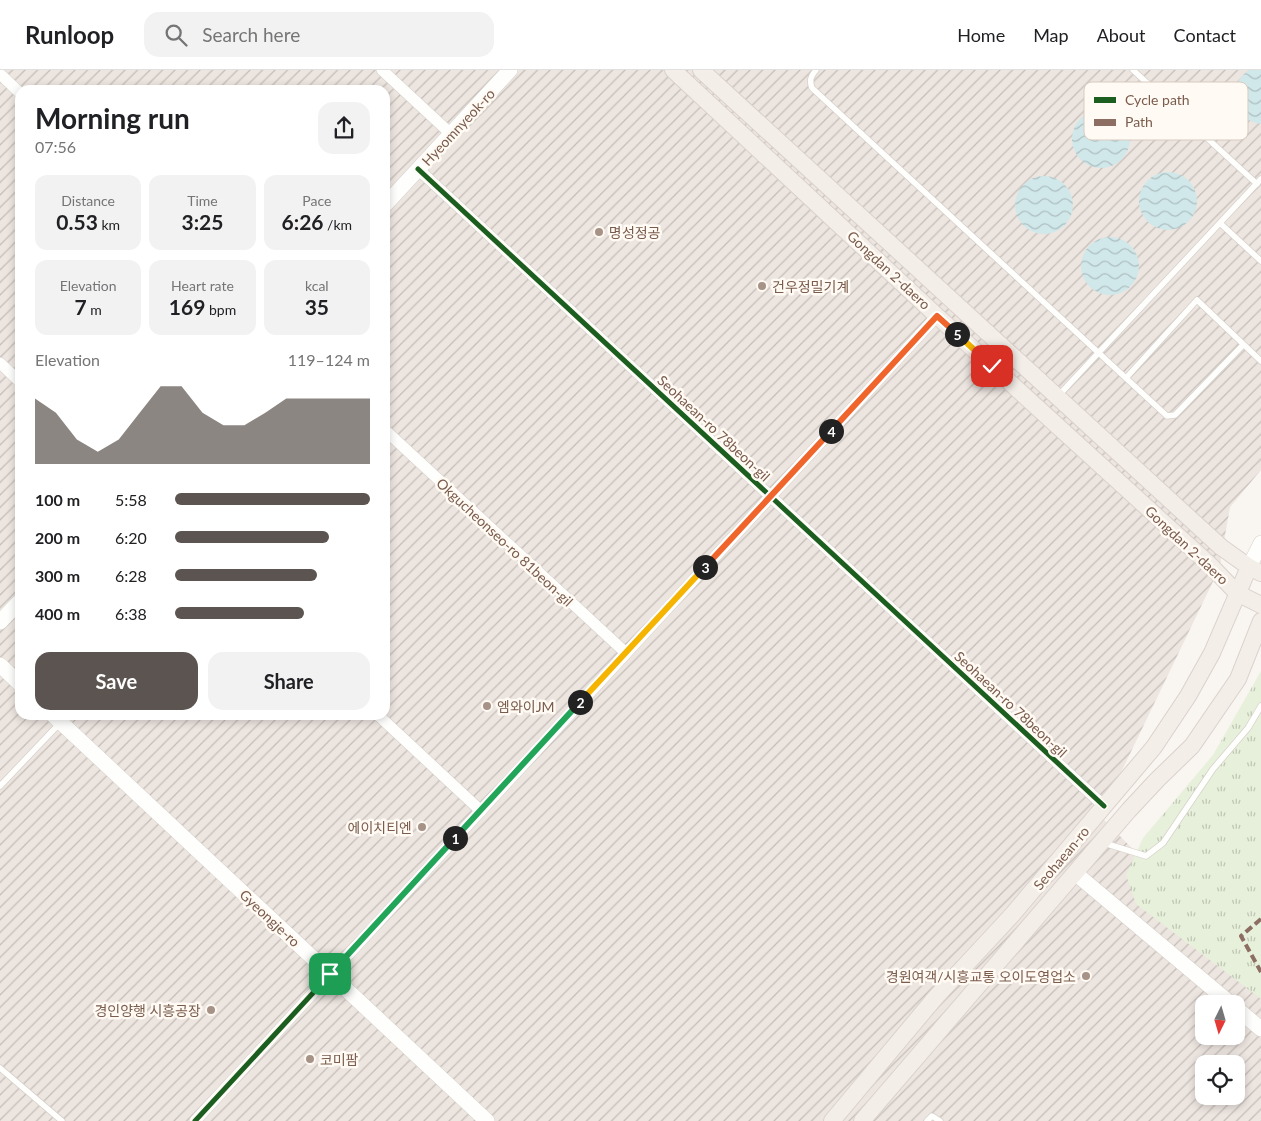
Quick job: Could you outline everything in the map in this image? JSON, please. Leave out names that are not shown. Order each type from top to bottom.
[{"type":"main road","name":"Gongdan 2-daero","points":[[673,70],[937,316],[1202,558],[1237,593],[1261,605]]},
{"type":"main road","name":"Gongdan 2-daero","points":[[701,70],[1221,547],[1255,570]]},
{"type":"main road","points":[[937,316],[951,300]]},
{"type":"main road","name":"Seohaean-ro","points":[[832,1121],[935,998],[1012,915],[1154,747],[1188,696],[1212,653],[1237,593],[1255,570]]},
{"type":"main road","name":"Seohaean-ro","points":[[862,1121],[1102,842],[1157,780],[1192,746],[1238,679],[1261,621]]},
{"type":"street","points":[[382,70],[451,134]]},
{"type":"street","name":"Hyeomnyeok-ro","points":[[390,200],[510,70]]},
{"type":"street","points":[[0,74],[15,88]]},
{"type":"street","name":"Seohaean-ro 78beon-gil","points":[[418,169],[1104,806]]},
{"type":"street","points":[[195,1121],[937,316]]},
{"type":"street","points":[[0,363],[15,377]]},
{"type":"street","name":"Okgucheonseo-ro 81beon-gil","points":[[390,435],[626,653]]},
{"type":"street","name":"Seohaean-ro","points":[[1255,570],[1261,543]]},
{"type":"street","points":[[0,622],[15,606]]},
{"type":"street","points":[[0,666],[15,680]]},
{"type":"street","name":"Gyeongje-ro","points":[[58,720],[487,1121]]},
{"type":"street","points":[[383,720],[481,811]]},
{"type":"street","name":"Seohaean-ro","points":[[1075,874],[1220,995]]},
{"type":"street","points":[[1245,1016],[1261,1029]]},
{"type":"lane","points":[[816,70],[811,76],[812,88],[1167,416],[1175,415],[1243,345]]},
{"type":"lane","points":[[1133,70],[1146,82]]},
{"type":"lane","points":[[1057,398],[1259,182],[1212,140]]},
{"type":"lane","points":[[1221,224],[1261,260]]},
{"type":"lane","points":[[1126,378],[1197,300],[1261,361]]},
{"type":"lane","points":[[1102,842],[1146,856],[1163,843],[1213,769],[1248,728],[1261,706]]},
{"type":"lane","points":[[1,784],[56,720]]},
{"type":"lane","points":[[0,1068],[62,1121]]},
{"type":"lane","points":[[927,1121],[932,1116],[940,1121]]},
{"type":"shaded area","points":[[0,70],[1261,70],[1261,470],[1230,507],[1219,569],[1100,816],[1261,978],[1261,1121],[0,1121]]},
{"type":"green space","points":[[1261,671],[1261,999],[1136,904],[1126,875],[1143,838],[1213,755]]},
{"type":"water","points":[[1249,70],[1261,70],[1261,124],[1248,119],[1248,82],[1238,82]]},
{"type":"water","points":[[1084,116],[1084,140],[1130,140],[1128,150],[1122,160],[1107,168],[1095,168],[1080,160],[1072,145],[1072,133],[1080,118]]},
{"type":"water","points":[[1162,172],[1174,172],[1189,180],[1197,195],[1197,207],[1189,222],[1174,230],[1162,230],[1147,222],[1139,207],[1139,195],[1147,180]]},
{"type":"water","points":[[1038,176],[1050,176],[1065,184],[1073,199],[1073,211],[1065,226],[1050,234],[1038,234],[1023,226],[1015,211],[1015,199],[1023,184]]},
{"type":"water","points":[[1104,237],[1116,237],[1131,245],[1139,260],[1139,272],[1131,287],[1116,295],[1104,295],[1089,287],[1081,272],[1081,260],[1089,245]]},
{"type":"marked path","points":[[1261,919],[1241,936],[1261,972]]},
{"type":"cycle path","points":[[418,169],[1104,806]]},
{"type":"cycle path","points":[[195,1121],[937,316]]},
{"type":"place","name":"명성정공","points":[[599,232]]},
{"type":"place","name":"건우정밀기계","points":[[762,286]]},
{"type":"place","name":"엠와이JM","points":[[487,706]]},
{"type":"place","name":"에이치티엔","points":[[422,827]]},
{"type":"place","name":"경원여객/시흥교통 오이도영업소","points":[[1086,976]]},
{"type":"place","name":"경인양행 시흥공장","points":[[211,1010]]},
{"type":"place","name":"코미팜","points":[[310,1059]]},
{"type":"route","points":[[330,974],[937,316],[992,366]]}]
